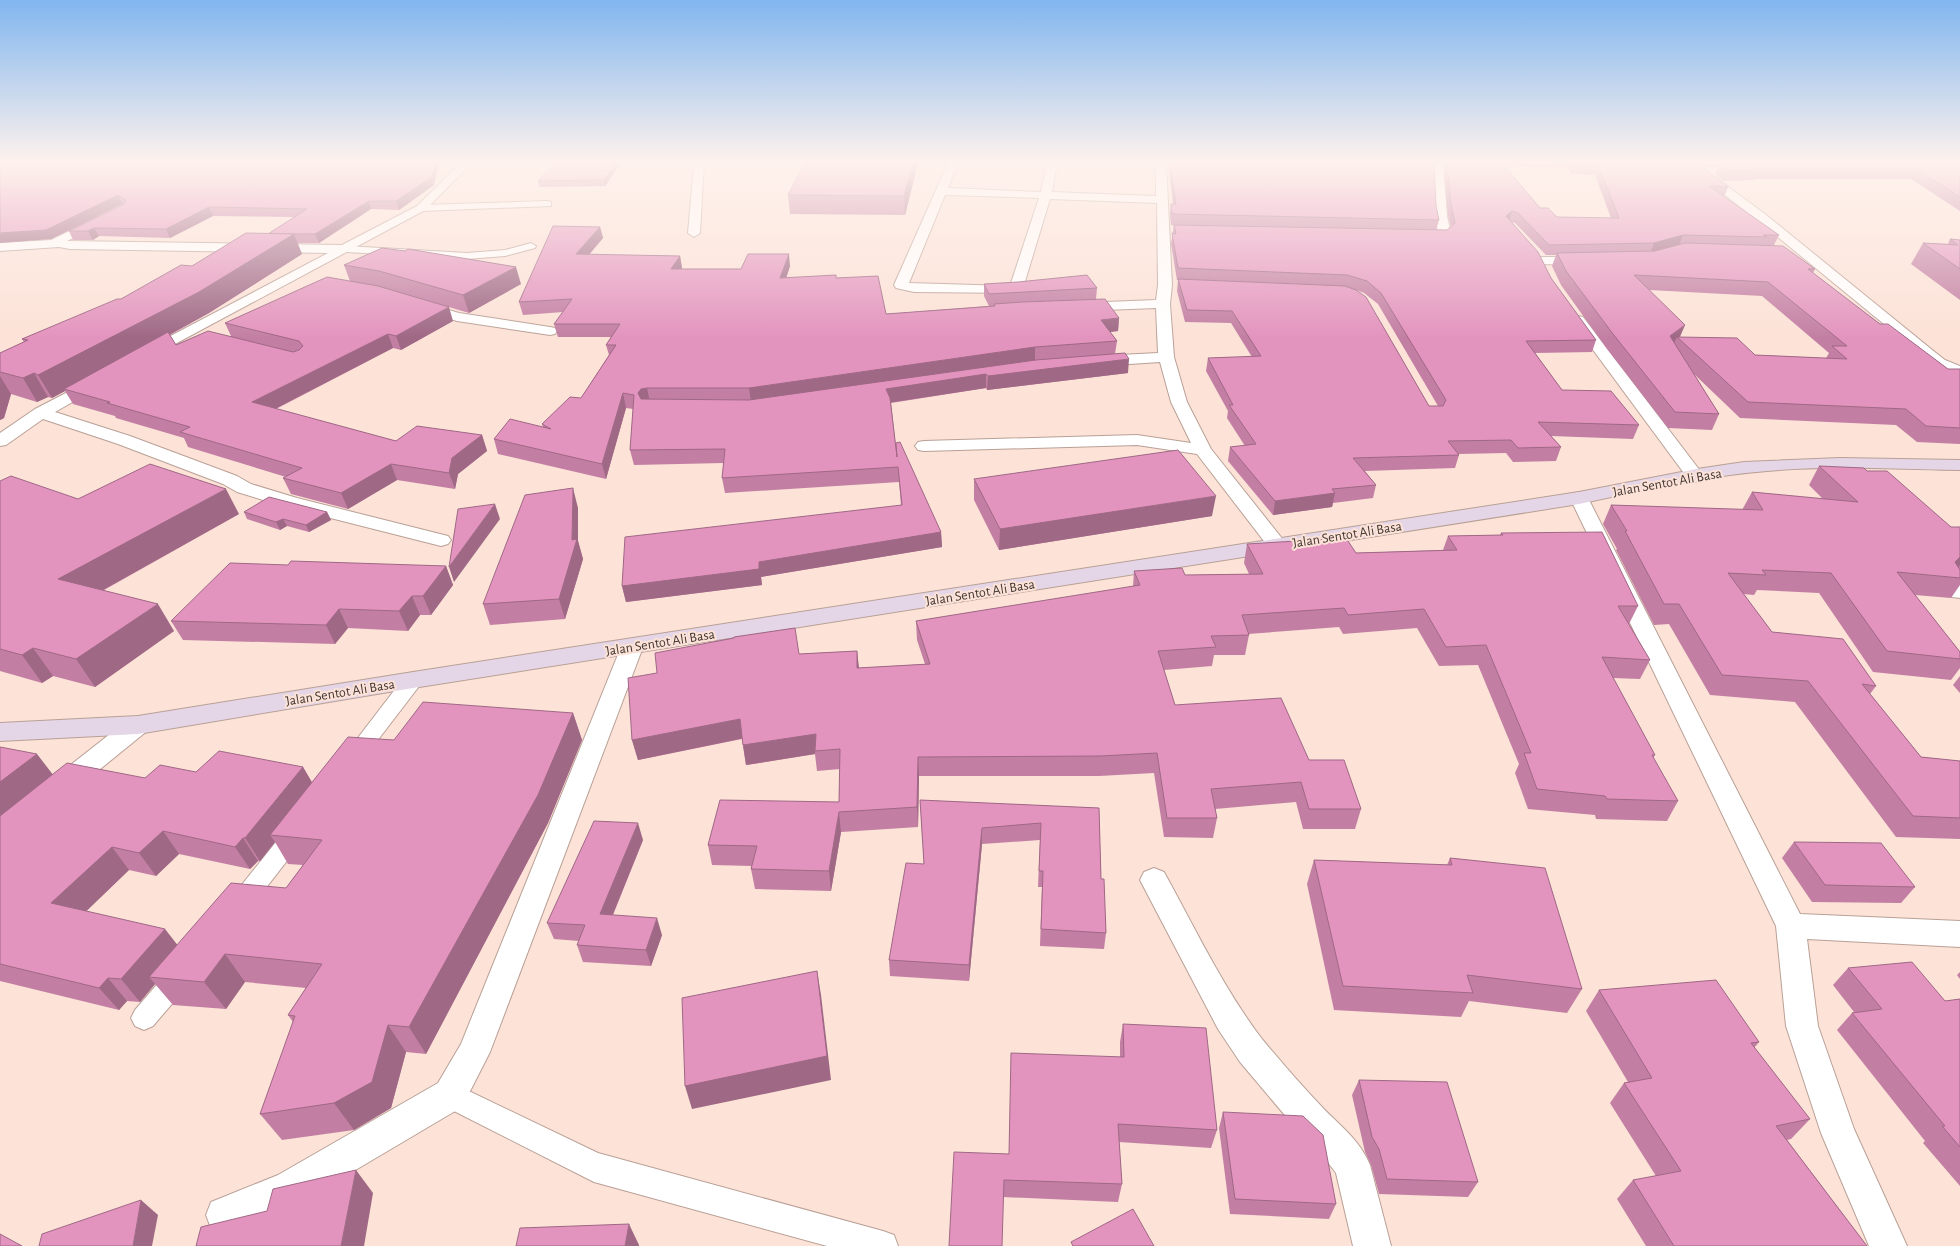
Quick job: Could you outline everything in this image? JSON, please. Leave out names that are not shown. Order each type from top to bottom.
[{"type":"main road","name":"Jalan Sentot Ali Basa","points":[[0,732],[138,725],[413,680],[1579,498],[1695,476],[1768,465],[1851,463],[1960,465]]},
{"type":"street","points":[[59,243],[56,240],[60,237],[97,221]]},
{"type":"street","points":[[138,359],[397,221]]},
{"type":"street","points":[[694,233],[695,221]]},
{"type":"street","points":[[927,221],[901,285],[914,288],[1013,290],[1016,288],[1038,221]]},
{"type":"street","points":[[1167,221],[1168,230],[1163,304],[1166,357],[1179,402],[1203,450],[1277,545]]},
{"type":"street","points":[[1409,235],[1440,236],[1445,234],[1442,221]]},
{"type":"street","points":[[1766,221],[1940,363],[1960,372]]},
{"type":"street","points":[[0,247],[59,243],[346,249]]},
{"type":"street","points":[[1532,250],[1545,267],[1597,261]]},
{"type":"street","points":[[1783,253],[1806,254]]},
{"type":"street","points":[[292,278],[315,282]]},
{"type":"street","points":[[1165,284],[1181,285]]},
{"type":"street","points":[[406,301],[457,317],[550,331]]},
{"type":"street","points":[[1070,308],[1163,304]]},
{"type":"street","points":[[1571,310],[1695,476]]},
{"type":"street","points":[[187,332],[210,338]]},
{"type":"street","points":[[1087,362],[1166,357]]},
{"type":"street","points":[[0,441],[42,413],[104,378]]},
{"type":"street","points":[[42,413],[124,440],[230,480],[244,488],[290,502],[441,540]]},
{"type":"street","points":[[924,446],[1137,440],[1203,450]]},
{"type":"street","points":[[1579,498],[1693,731],[1791,926],[1802,1026],[1838,1133],[1888,1246]]},
{"type":"street","points":[[224,1215],[290,1188],[450,1095],[474,1052],[632,647]]},
{"type":"street","points":[[48,797],[138,725]]},
{"type":"street","points":[[1154,880],[1229,1019],[1256,1056],[1311,1120],[1328,1135],[1352,1165],[1372,1246]]},
{"type":"street","points":[[1791,926],[1960,934]]},
{"type":"lane","points":[[346,249],[466,256],[505,253],[531,246]]},
{"type":"lane","points":[[342,773],[413,680]]},
{"type":"lane","points":[[226,921],[262,878],[309,816]]},
{"type":"lane","points":[[144,1018],[195,958]]},
{"type":"lane","points":[[450,1095],[594,1167],[883,1246]]},
{"type":"building","points":[[0,221],[64,221],[46,230],[0,233]]},
{"type":"building","points":[[89,221],[181,221],[166,229],[94,228],[88,231],[69,231]]},
{"type":"building","points":[[288,221],[336,221],[315,234],[268,234]]},
{"type":"building","points":[[1455,221],[1511,221],[1538,252],[1551,278],[1596,340],[1526,341],[1562,390],[1611,391],[1639,425],[1538,422],[1561,447],[1518,448],[1511,440],[1448,441],[1459,455],[1353,458],[1376,485],[1332,489],[1335,493],[1275,501],[1230,447],[1256,444],[1229,405],[1233,405],[1208,358],[1261,356],[1232,311],[1187,310],[1178,279],[1345,286],[1356,290],[1366,297],[1429,406],[1443,406],[1446,400],[1381,293],[1367,281],[1347,275],[1178,268],[1172,233],[1176,234],[1174,225],[1447,230],[1455,223]]},
{"type":"building","points":[[1526,221],[1759,221],[1779,235],[1763,235],[1767,237],[1683,235],[1654,243],[1549,245]]},
{"type":"building","points":[[553,226],[600,227],[576,254],[680,256],[671,269],[741,269],[748,254],[789,254],[780,278],[836,275],[836,278],[878,276],[886,314],[995,306],[994,304],[1023,302],[1105,299],[1119,318],[1101,320],[1117,341],[1035,347],[749,388],[647,388],[641,389],[638,393],[641,399],[749,400],[1036,360],[1125,353],[1129,359],[988,376],[986,374],[886,389],[890,398],[897,457],[896,443],[900,442],[941,532],[759,562],[759,569],[622,586],[625,537],[902,505],[898,467],[722,478],[725,449],[630,450],[634,395],[623,393],[602,464],[494,439],[510,419],[551,429],[542,424],[570,397],[581,398],[616,345],[606,345],[620,324],[554,324],[572,299],[519,302]]},
{"type":"building","points":[[246,233],[294,234],[199,292],[38,375],[34,373],[23,378],[0,372],[0,353],[28,340],[22,339],[117,299],[121,299],[181,265],[192,266]]},
{"type":"building","points":[[1950,239],[1960,240],[1960,269],[1923,243],[1958,245]]},
{"type":"building","points":[[1685,243],[1783,246],[1815,269],[1808,269],[1880,324],[1888,324],[1948,369],[1960,369],[1960,428],[1926,426],[1906,409],[1748,402],[1677,337],[1737,338],[1755,355],[1847,359],[1832,346],[1847,346],[1768,282],[1634,275],[1685,325],[1670,336],[1719,414],[1675,412],[1613,334],[1566,271],[1557,253],[1655,251]]},
{"type":"building","points":[[382,248],[405,251],[408,249],[516,267],[463,295],[379,271],[344,265]]},
{"type":"building","points":[[1087,275],[1097,288],[989,294],[984,284],[1018,282]]},
{"type":"building","points":[[327,277],[378,286],[449,307],[396,336],[388,334],[252,402],[396,441],[417,426],[482,435],[452,458],[449,473],[391,464],[341,493],[283,478],[302,468],[180,432],[190,427],[64,389],[168,332],[176,345],[208,331],[293,352],[299,350],[303,346],[299,341],[225,323]]},
{"type":"building","points":[[1178,450],[1216,496],[1000,529],[974,479]]},
{"type":"building","points":[[150,464],[226,489],[58,579],[158,604],[76,659],[33,648],[22,655],[0,649],[0,481],[11,476],[78,499]]},
{"type":"building","points":[[1819,466],[1864,468],[1867,471],[1887,471],[1951,527],[1960,527],[1960,557],[1955,562],[1960,570],[1960,578],[1897,572],[1960,652],[1960,659],[1887,651],[1831,573],[1762,570],[1766,575],[1728,573],[1772,632],[1843,639],[1876,686],[1862,684],[1921,757],[1960,761],[1960,818],[1913,816],[1808,681],[1722,675],[1679,604],[1664,604],[1625,531],[1627,531],[1611,505],[1763,510],[1752,492],[1858,502]]},
{"type":"building","points":[[573,488],[572,540],[577,539],[559,599],[483,604],[525,495]]},
{"type":"building","points":[[269,497],[327,512],[306,525],[283,519],[276,522],[244,512]]},
{"type":"building","points":[[495,504],[449,567],[458,509]]},
{"type":"building","points":[[1602,532],[1638,606],[1618,606],[1650,660],[1602,657],[1655,755],[1652,755],[1678,801],[1607,799],[1605,796],[1537,789],[1524,753],[1531,753],[1486,645],[1446,647],[1424,609],[1348,615],[1344,608],[1242,615],[1249,635],[1211,636],[1216,647],[1158,651],[1175,705],[1281,698],[1309,760],[1344,760],[1361,809],[1309,809],[1301,782],[1211,789],[1217,818],[1167,818],[1157,753],[1101,756],[918,757],[917,807],[839,812],[829,871],[751,869],[757,846],[708,845],[720,800],[839,802],[840,749],[815,751],[816,734],[743,745],[740,719],[632,740],[628,678],[657,673],[655,653],[734,637],[795,628],[799,654],[857,651],[857,668],[930,664],[916,621],[1140,585],[1134,571],[1182,568],[1185,575],[1263,574],[1247,544],[1346,538],[1356,553],[1457,550],[1448,536],[1503,535],[1501,533]]},
{"type":"building","points":[[291,561],[446,566],[423,596],[412,596],[399,611],[339,609],[326,625],[171,621],[230,563],[288,565]]},
{"type":"building","points":[[423,702],[573,713],[538,795],[409,1027],[388,1025],[372,1082],[334,1103],[260,1114],[295,1016],[288,1015],[322,964],[225,954],[204,982],[149,977],[231,883],[286,888],[322,840],[270,835],[348,737],[394,740]]},
{"type":"building","points":[[0,747],[37,754],[0,782]]},
{"type":"building","points":[[219,751],[303,767],[245,838],[243,838],[235,847],[163,831],[139,853],[112,847],[51,903],[165,929],[121,979],[108,978],[99,988],[0,964],[0,816],[67,763],[145,778],[160,765],[196,772]]},
{"type":"building","points":[[920,800],[1099,808],[1101,879],[1104,879],[1106,933],[1041,929],[1043,871],[1039,871],[1041,823],[982,828],[969,965],[889,960],[906,863],[924,864]]},
{"type":"building","points":[[594,821],[638,823],[600,914],[657,918],[646,950],[577,945],[585,925],[547,923]]},
{"type":"building","points":[[1794,842],[1881,843],[1915,887],[1825,885]]},
{"type":"building","points":[[1450,858],[1545,868],[1582,989],[1467,975],[1473,993],[1343,986],[1314,860],[1452,865]]},
{"type":"building","points":[[1912,962],[1945,1001],[1960,999],[1960,1147],[1942,1126],[1945,1126],[1852,1013],[1882,1009],[1848,968]]},
{"type":"building","points":[[817,971],[827,1056],[685,1086],[682,998]]},
{"type":"building","points":[[1716,980],[1759,1042],[1751,1043],[1810,1119],[1776,1126],[1867,1246],[1674,1246],[1633,1180],[1681,1171],[1624,1083],[1652,1078],[1599,990]]},
{"type":"building","points":[[1123,1024],[1206,1028],[1217,1130],[1118,1124],[1122,1184],[1004,1180],[1002,1246],[949,1246],[954,1152],[1009,1154],[1011,1053],[1124,1057]]},
{"type":"building","points":[[1359,1080],[1447,1082],[1478,1182],[1387,1179],[1379,1149],[1372,1137]]},
{"type":"building","points":[[1223,1112],[1303,1116],[1323,1135],[1336,1204],[1235,1199]]},
{"type":"building","points":[[356,1170],[341,1246],[196,1246],[201,1227],[267,1211],[273,1189]]},
{"type":"building","points":[[141,1200],[133,1246],[39,1246],[42,1234]]},
{"type":"building","points":[[1133,1209],[1154,1246],[1073,1246],[1071,1242]]},
{"type":"building","points":[[629,1224],[625,1246],[516,1246],[520,1228]]},
{"type":"building","points":[[0,1234],[22,1246],[0,1246]]}]
